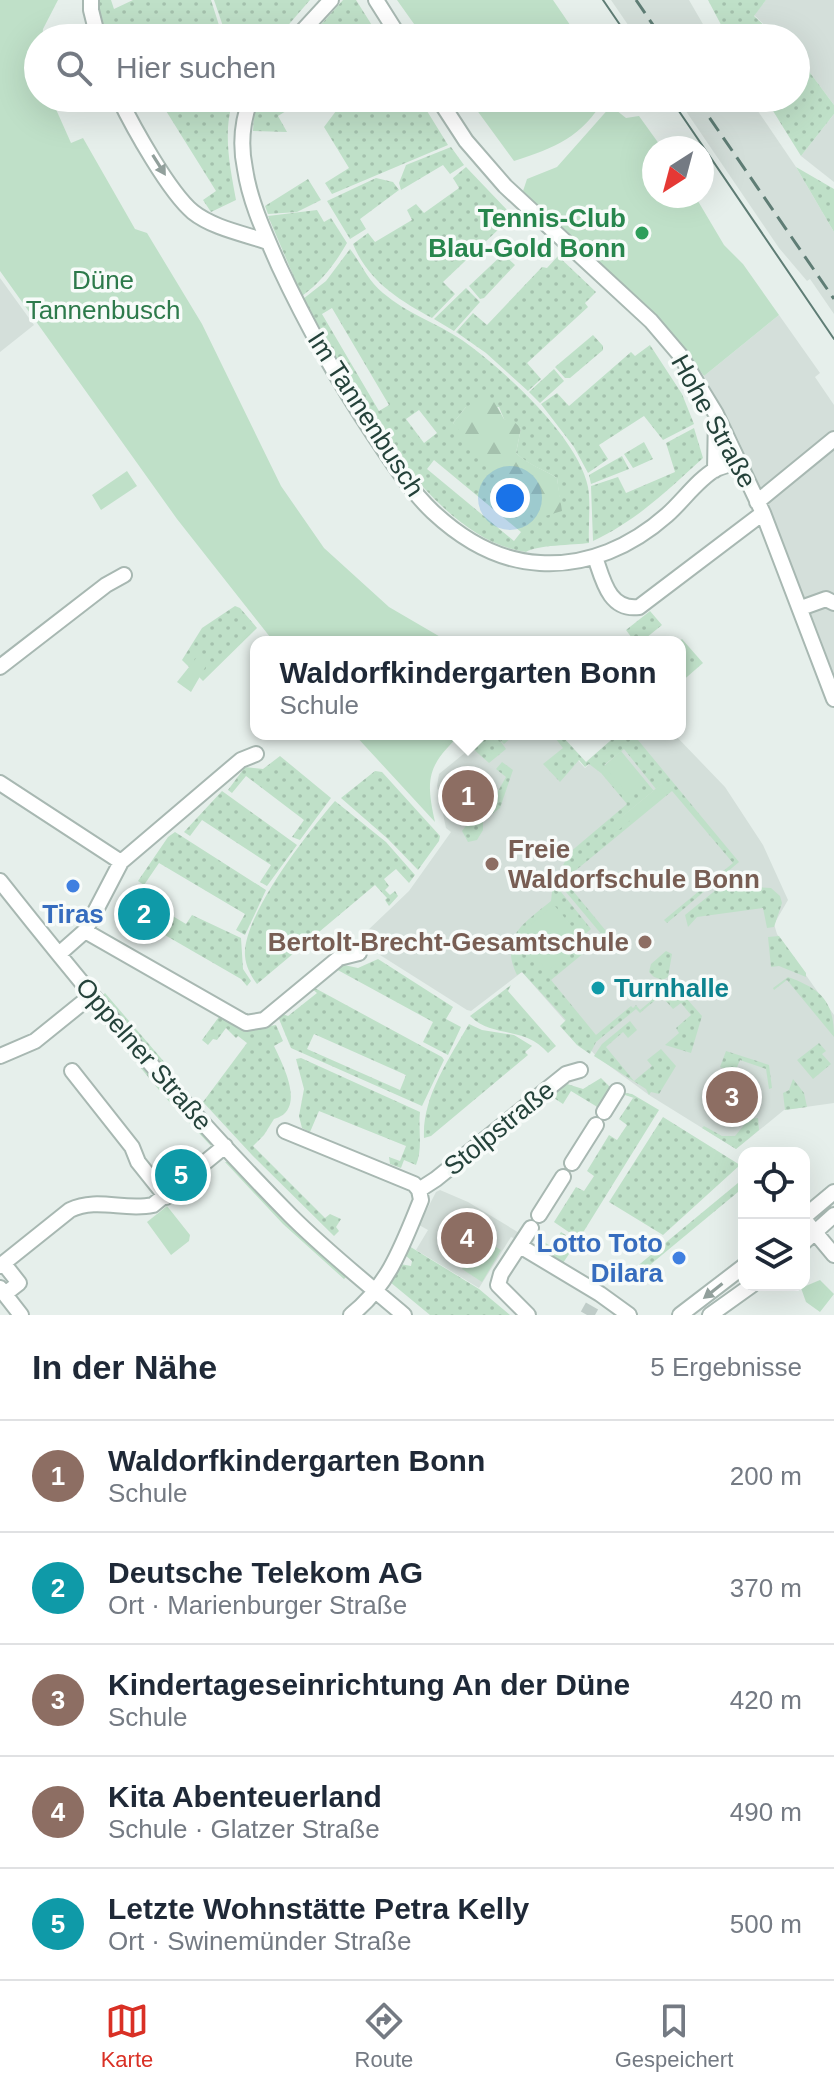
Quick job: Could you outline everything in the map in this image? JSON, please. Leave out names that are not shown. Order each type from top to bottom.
[{"type":"street","points":[[91,0],[94,24]]},
{"type":"street","points":[[309,24],[331,0]]},
{"type":"street","points":[[376,0],[391,24]]},
{"type":"street","points":[[127,112],[166,176],[193,212],[268,242]]},
{"type":"street","name":"Im Tannenbusch","points":[[247,112],[242,131],[245,170],[268,242],[327,363],[386,453],[433,512],[478,545],[511,559],[558,564],[595,557],[616,549],[651,528],[715,470],[739,461]]},
{"type":"street","name":"Hohe Straße","points":[[447,112],[466,141],[505,186],[667,338],[716,414],[739,461],[801,608],[834,699]]},
{"type":"street","points":[[715,470],[716,414]]},
{"type":"street","name":"Hohe Straße","points":[[760,507],[834,439]]},
{"type":"street","points":[[595,557],[605,585],[617,604],[627,608],[639,607],[760,507]]},
{"type":"street","points":[[0,667],[106,585],[124,575]]},
{"type":"street","points":[[801,608],[826,599],[834,603]]},
{"type":"street","points":[[59,954],[85,931],[121,862],[241,760],[256,754]]},
{"type":"street","points":[[0,783],[121,862]]},
{"type":"street","name":"Oppelner Straße","points":[[0,881],[92,995],[225,1146],[291,1216],[404,1315]]},
{"type":"street","points":[[85,931],[246,1023],[264,1020],[339,958],[359,953]]},
{"type":"street","points":[[1,1054],[35,1041],[92,995]]},
{"type":"street","name":"Stolpstraße","points":[[419,1190],[566,1074],[580,1070]]},
{"type":"street","points":[[72,1071],[132,1147],[138,1162],[166,1197]]},
{"type":"street","points":[[572,1163],[617,1091]]},
{"type":"street","name":"Stolpstraße","points":[[285,1131],[414,1184],[419,1190],[421,1200],[398,1255],[376,1291],[351,1315]]},
{"type":"street","points":[[21,1315],[2,1291],[19,1283],[2,1265],[80,1205],[91,1203],[140,1208],[153,1205],[225,1146]]},
{"type":"street","points":[[528,1315],[498,1285],[501,1274],[563,1177]]},
{"type":"street","points":[[810,1213],[834,1192]]},
{"type":"street","points":[[834,1215],[810,1237],[834,1255]]},
{"type":"street","points":[[520,1246],[596,1300],[629,1315]]},
{"type":"street","points":[[680,1315],[738,1271]]},
{"type":"street","points":[[710,1315],[744,1291]]},
{"type":"shaded area","points":[[611,0],[689,0],[703,24],[627,24]]},
{"type":"shaded area","points":[[766,0],[834,0],[834,105],[810,73],[810,24],[763,24],[754,15]]},
{"type":"shaded area","points":[[687,112],[759,112],[796,167],[834,232],[834,314],[810,279],[807,281],[779,248],[714,152],[714,136],[703,136]]},
{"type":"shaded area","points":[[834,114],[834,182],[801,156]]},
{"type":"shaded area","points":[[0,278],[34,325],[0,352]]},
{"type":"shaded area","points":[[779,315],[820,373],[815,377],[834,405],[834,675],[771,511],[738,439],[704,376]]},
{"type":"shaded area","name":"Bertolt-Brecht-Gesamtschule","points":[[481,740],[559,740],[585,768],[619,740],[680,740],[725,787],[763,845],[788,900],[774,924],[777,934],[834,1015],[834,1103],[784,1110],[736,1149],[649,1095],[596,1056],[522,972],[471,1011],[380,955],[365,937],[366,932],[409,891],[451,832],[446,828],[437,786],[439,774]]},
{"type":"shaded area","points":[[440,1190],[468,1202],[521,1234],[518,1240],[511,1237],[479,1288],[416,1250],[428,1230],[419,1225],[436,1192]]},
{"type":"green space","name":"Düne Tannenbusch","points":[[0,0],[58,0],[46,24],[24,24],[24,112],[57,112],[71,143],[83,138],[135,229],[147,233],[202,324],[281,486],[324,548],[389,607],[439,636],[269,636],[177,519],[0,271]]},
{"type":"green space","points":[[97,0],[111,0],[114,9],[133,0],[211,0],[219,24],[100,24]]},
{"type":"green space","points":[[214,0],[310,0],[289,24],[222,24]]},
{"type":"green space","points":[[343,0],[356,0],[371,24],[321,24]]},
{"type":"green space","points":[[397,0],[553,0],[569,24],[414,24]]},
{"type":"green space","points":[[708,0],[766,0],[754,16],[763,24],[721,24]]},
{"type":"green space","points":[[810,73],[834,105],[834,114],[801,156],[774,112],[810,112]]},
{"type":"green space","points":[[167,112],[230,112],[228,136],[236,200],[211,212],[203,200],[216,191]]},
{"type":"green space","points":[[284,112],[278,116],[287,132],[253,131],[254,114]]},
{"type":"green space","points":[[335,112],[428,112],[448,145],[332,194],[325,183],[349,168],[324,127]]},
{"type":"green space","points":[[478,112],[596,112],[566,139],[514,161]]},
{"type":"green space","name":"Tennis-Club Blau-Gold Bonn","points":[[606,112],[618,112],[626,118],[639,116],[653,136],[642,136],[642,208],[702,208],[724,245],[743,264],[779,315],[704,376],[665,326],[523,191],[527,179],[557,167]]},
{"type":"green space","points":[[451,147],[464,165],[450,174],[443,165],[401,190],[399,183],[406,165]]},
{"type":"green space","points":[[466,167],[509,212],[500,221],[501,227],[443,282],[455,294],[432,318],[396,296],[376,279],[353,244],[368,233],[375,242],[412,220],[407,210],[416,204],[424,213],[459,188],[453,178]]},
{"type":"green space","points":[[796,167],[834,189],[834,232]]},
{"type":"green space","points":[[376,178],[393,182],[399,190],[360,219],[366,229],[350,239],[327,201]]},
{"type":"green space","points":[[308,179],[321,200],[297,212],[268,214],[265,206]]},
{"type":"green space","points":[[317,210],[324,222],[331,218],[347,243],[327,272],[302,296],[268,216]]},
{"type":"green space","points":[[350,249],[383,293],[462,340],[517,386],[555,426],[582,468],[589,494],[589,543],[526,552],[490,540],[455,518],[423,487],[366,411],[303,299],[326,281]],"holes":[[[332,308],[389,405],[379,411],[322,314]],[[466,407],[499,407],[504,419],[521,428],[516,453],[557,478],[561,511],[453,423]],[[419,410],[437,433],[424,443],[406,419]],[[434,460],[521,532],[514,541],[427,469]]]},
{"type":"green space","points":[[503,254],[515,265],[480,299],[469,286]]},
{"type":"green space","points":[[558,256],[596,292],[585,303],[588,307],[527,363],[541,379],[528,391],[486,353],[456,332],[473,313],[487,325],[542,267],[547,268]]},
{"type":"green space","points":[[466,288],[480,302],[454,331],[434,319]]},
{"type":"green space","points":[[593,335],[603,350],[570,378],[565,378],[555,367]]},
{"type":"green space","points":[[650,345],[682,394],[694,424],[663,440],[644,416],[599,445],[608,459],[588,473],[574,447],[541,404],[557,393],[569,406],[631,352],[635,356]]},
{"type":"green space","points":[[554,369],[564,381],[540,403],[529,392]]},
{"type":"green space","points":[[484,398],[493,399],[504,419],[513,421],[521,428],[516,453],[557,478],[562,511],[535,519],[453,423],[466,407]]},
{"type":"green space","points":[[694,428],[703,458],[637,514],[593,541],[591,486],[618,477],[626,493],[675,472],[666,443]]},
{"type":"green space","points":[[644,442],[653,459],[633,468],[624,454]]},
{"type":"green space","points":[[622,456],[629,469],[591,484],[589,475]]},
{"type":"green space","points":[[127,471],[137,486],[101,510],[92,495]]},
{"type":"green space","points":[[235,606],[257,628],[203,681],[182,660],[202,628]]},
{"type":"green space","points":[[650,611],[662,625],[648,636],[630,636],[626,630]]},
{"type":"green space","points":[[686,644],[703,663],[686,678]]},
{"type":"green space","points":[[197,657],[206,666],[191,692],[177,682]]},
{"type":"green space","points":[[360,740],[456,740],[432,773],[430,794],[435,822]]},
{"type":"green space","points":[[480,740],[500,740],[506,749],[489,763],[471,747]]},
{"type":"green space","points":[[557,740],[566,740],[586,762],[611,740],[638,740],[739,862],[667,923],[664,920],[733,863],[672,791],[564,880],[611,937],[607,941],[556,880],[569,853],[627,804],[601,773],[589,764],[585,767],[579,760],[560,782],[543,764],[563,748]],"holes":[[[624,749],[656,789],[654,791],[644,779],[604,765]]]},
{"type":"green space","points":[[621,751],[644,779],[627,793],[604,766]]},
{"type":"green space","points":[[280,756],[331,798],[300,840],[292,837],[304,820],[246,776],[232,793],[228,790],[245,767],[263,769]]},
{"type":"green space","points":[[502,762],[513,770],[500,808],[483,821],[483,830],[477,840],[468,842],[462,831],[471,819],[480,815],[484,801],[494,802],[497,799],[506,777],[496,769]]},
{"type":"green space","points":[[375,771],[382,772],[440,836],[418,870],[341,798]]},
{"type":"green space","points":[[664,782],[670,788],[616,832],[611,826]]},
{"type":"green space","points":[[222,791],[297,845],[267,886],[260,882],[271,865],[202,820],[190,836],[184,832]]},
{"type":"green space","points":[[335,801],[386,842],[415,875],[409,883],[396,869],[384,879],[389,886],[385,890],[390,895],[395,891],[398,896],[389,906],[385,900],[387,898],[375,885],[257,984],[245,956],[254,919],[279,875]]},
{"type":"green space","points":[[175,832],[266,890],[245,935],[236,930],[245,914],[159,863],[144,885],[138,881],[168,837]]},
{"type":"green space","points":[[553,882],[591,929],[581,938],[554,906],[547,970],[591,935],[596,943],[551,980],[596,1035],[631,1006],[636,1005],[640,1010],[658,995],[651,982],[663,990],[660,996],[640,1013],[636,1009],[596,1042],[590,1054],[560,1026],[566,1020],[522,972],[517,975],[512,962],[512,941],[523,925],[551,901]]},
{"type":"green space","points":[[722,885],[771,888],[780,896],[782,903],[774,927],[767,928],[763,908],[697,917],[688,927],[685,915]]},
{"type":"green space","points":[[554,905],[584,941],[547,971],[518,935]]},
{"type":"green space","points":[[161,909],[186,924],[192,915],[241,938],[243,969],[251,981],[247,986],[241,979],[151,927]]},
{"type":"green space","points":[[779,936],[806,977],[779,966],[771,967],[768,937]]},
{"type":"green space","points":[[666,951],[672,954],[668,977],[663,980],[649,972],[651,964]]},
{"type":"green space","points":[[378,959],[453,1007],[446,1019],[461,1027],[448,1055],[423,1042],[433,1022],[334,968],[344,965],[358,968]]},
{"type":"green space","points":[[788,977],[809,986],[823,998],[831,1014],[834,1037],[787,980],[774,990]]},
{"type":"green space","points":[[511,985],[508,991],[556,1046],[548,1053],[529,1039],[489,1028],[470,1016]]},
{"type":"green space","points":[[311,988],[442,1057],[444,1060],[422,1106],[291,1048],[279,1019],[280,1013],[288,1016],[317,993]],"holes":[[[314,1034],[406,1075],[400,1090],[307,1049]]]},
{"type":"green space","points":[[105,993],[172,1071],[170,1075],[101,997]]},
{"type":"green space","points":[[672,994],[687,999],[702,1016],[691,1053],[665,1045],[679,1033],[676,1028],[691,1015],[681,1003],[673,1009],[665,1000]]},
{"type":"green space","points":[[90,1007],[211,1141],[211,1146],[164,1096]]},
{"type":"green space","points":[[221,1014],[248,1029],[276,1025],[283,1041],[274,1046],[290,1086],[291,1097],[284,1114],[274,1119],[253,1146],[325,1218],[330,1214],[341,1219],[336,1227],[339,1231],[334,1236],[203,1102],[247,1043],[226,1028],[217,1040],[213,1039],[208,1045],[202,1040]]},
{"type":"green space","points":[[630,1021],[637,1030],[628,1038],[623,1032],[606,1047],[634,1081],[652,1066],[647,1060],[661,1049],[676,1066],[659,1094],[651,1092],[649,1095],[646,1089],[594,1056],[602,1044]]},
{"type":"green space","points":[[469,1024],[482,1030],[514,1035],[532,1046],[525,1052],[528,1055],[431,1136],[424,1138],[432,1093]]},
{"type":"green space","points":[[819,1043],[826,1051],[822,1054],[831,1064],[813,1079],[797,1060]]},
{"type":"green space","points":[[726,1051],[769,1065],[772,1088],[769,1089],[766,1069],[740,1060],[735,1072],[720,1067]]},
{"type":"green space","points":[[301,1058],[420,1112],[420,1146],[416,1165],[404,1160],[401,1168],[390,1164],[389,1157],[400,1161],[406,1146],[319,1111],[310,1132],[302,1128],[299,1116],[304,1089],[296,1059]]},
{"type":"green space","points":[[601,1078],[610,1087],[599,1108],[571,1091],[563,1104],[548,1094],[564,1083],[583,1089]]},
{"type":"green space","points":[[793,1079],[804,1093],[807,1107],[785,1110],[783,1093],[789,1090]]},
{"type":"green space","points":[[622,1094],[632,1094],[659,1110],[579,1239],[554,1222],[576,1187],[584,1191],[594,1176],[587,1171],[609,1135],[617,1140],[627,1125],[619,1119],[633,1098],[637,1099]]},
{"type":"green space","points":[[663,1117],[738,1164],[663,1235],[609,1202]]},
{"type":"green space","points":[[758,1118],[759,1130],[736,1149],[702,1128],[704,1126],[722,1136],[735,1136],[749,1119]]},
{"type":"green space","points":[[225,1162],[230,1162],[347,1276],[344,1279],[283,1224]]},
{"type":"green space","points":[[738,1183],[738,1192],[639,1274],[635,1268]]},
{"type":"green space","points":[[167,1206],[190,1235],[189,1241],[171,1255],[147,1222]]},
{"type":"green space","points":[[561,1232],[577,1242],[563,1263],[536,1245],[539,1239],[552,1247]]},
{"type":"green space","points":[[481,1238],[501,1250],[482,1282],[462,1269]]},
{"type":"green space","points":[[409,1246],[479,1289],[510,1315],[430,1315],[390,1282],[400,1264],[411,1266],[412,1261],[405,1255]]},
{"type":"green space","points":[[820,1280],[834,1294],[820,1312],[806,1302],[802,1291],[810,1291],[810,1284]]},
{"type":"tunnel","points":[[587,1315],[592,1306]]},
{"type":"tram line","points":[[603,0],[619,24]]},
{"type":"tram line","points":[[680,112],[834,339]]},
{"type":"railway","points":[[636,0],[652,24]]},
{"type":"railway","points":[[706,112],[834,299]]},
{"type":"place","name":"Tennis-Club Blau-Gold Bonn","points":[[642,233]]},
{"type":"place","name":"Waldorfkindergarten Bonn","points":[[468,796]]},
{"type":"place","name":"Freie Waldorfschule Bonn","points":[[492,864]]},
{"type":"place","name":"Tiras","points":[[73,886]]},
{"type":"place","name":"Deutsche Telekom AG","points":[[144,914]]},
{"type":"place","name":"Bertolt-Brecht-Gesamtschule","points":[[645,942]]},
{"type":"place","name":"Turnhalle","points":[[598,988]]},
{"type":"place","name":"Kindertageseinrichtung An der Düne","points":[[732,1097]]},
{"type":"place","name":"Letzte Wohnstätte Petra Kelly","points":[[181,1175]]},
{"type":"place","name":"Kita Abenteuerland","points":[[467,1238]]},
{"type":"place","name":"Lotto Toto Dilara","points":[[679,1258]]}]
